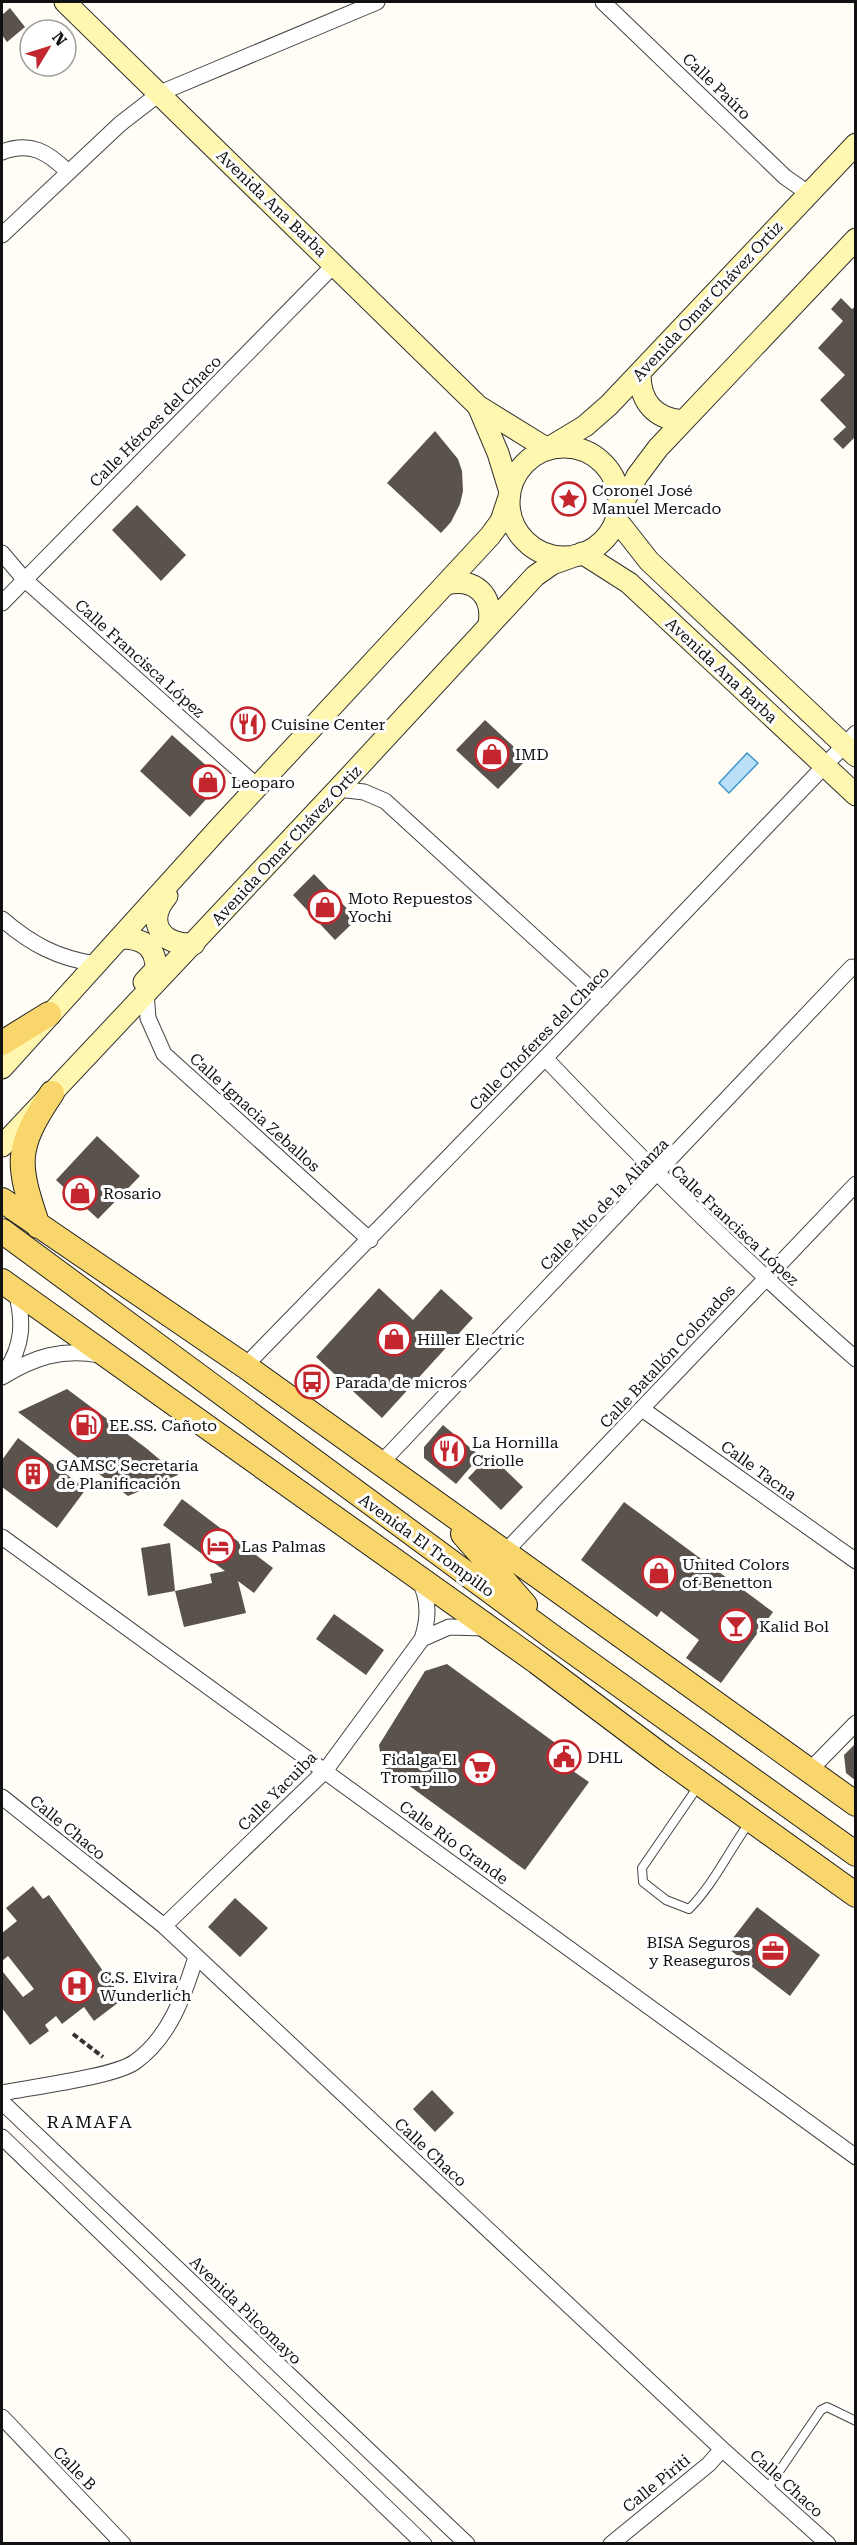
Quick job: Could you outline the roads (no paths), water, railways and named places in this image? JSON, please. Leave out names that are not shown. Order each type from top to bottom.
[{"type":"main road","name":"Avenida Ana Barba","points":[[65,2],[478,406],[517,433],[548,448]]},
{"type":"main road","name":"Avenida Omar Chávez Ortiz","points":[[548,448],[585,426],[640,374],[855,144]]},
{"type":"main road","points":[[510,495],[510,514],[517,530],[528,544],[543,553],[560,557],[579,554],[603,540],[637,476],[683,421],[855,239]]},
{"type":"main road","points":[[640,374],[644,398],[650,408],[671,420],[683,421]]},
{"type":"main road","name":"Avenida Ana Barba","points":[[478,406],[498,453],[510,495]]},
{"type":"main road","points":[[2,1068],[220,827],[490,536],[501,520],[523,466],[548,448],[569,447],[587,452],[603,463],[616,487],[617,517]]},
{"type":"main road","name":"Avenida Ana Barba","points":[[617,517],[649,561],[852,745]]},
{"type":"main road","name":"Avenida Ana Barba","points":[[579,554],[629,583],[855,795]]},
{"type":"main road","name":"Avenida Omar Chávez Ortiz","points":[[2,1146],[194,944],[535,576],[552,564],[579,554]]},
{"type":"main road","points":[[446,584],[467,582],[485,594],[491,614],[489,624]]},
{"type":"main road","points":[[194,944],[181,945],[170,940],[161,931],[156,920],[157,907],[202,856],[220,827]]},
{"type":"main road","points":[[96,1047],[103,1028],[156,969],[156,957],[148,945],[136,938],[121,938]]},
{"type":"main road","points":[[2,1043],[49,1014]]},
{"type":"main road","points":[[38,1226],[21,1166],[24,1143],[33,1121],[52,1093]]},
{"type":"main road","points":[[2,1200],[245,1366],[855,1803]]},
{"type":"main road","name":"Avenida El Trompillo","points":[[2,1231],[554,1638],[855,1854]]},
{"type":"main road","name":"Avenida El Trompillo","points":[[9,1287],[414,1574],[855,1895]]},
{"type":"main road","points":[[437,1505],[554,1638]]},
{"type":"street","points":[[2,235],[120,124],[160,93],[376,2]]},
{"type":"street","name":"Calle Paúro","points":[[603,2],[785,177],[808,193]]},
{"type":"street","points":[[2,152],[15,147],[39,149],[51,156],[68,172]]},
{"type":"street","name":"Calle Héroes del Chaco","points":[[2,603],[335,264]]},
{"type":"street","name":"Calle Francisca López","points":[[2,553],[24,579],[258,788]]},
{"type":"street","name":"Calle Choferes del Chaco","points":[[245,1366],[370,1240],[824,766],[852,745]]},
{"type":"street","points":[[338,789],[364,792],[385,801],[602,999]]},
{"type":"street","points":[[2,919],[25,939],[46,951],[68,959],[96,964]]},
{"type":"street","name":"Calle Alto de la Alianza","points":[[381,1463],[657,1176],[852,967]]},
{"type":"street","name":"Calle Ignacia Zeballos","points":[[146,993],[148,1018],[164,1054],[370,1240]]},
{"type":"street","name":"Calle Francisca López","points":[[545,1058],[657,1176],[764,1279],[855,1359]]},
{"type":"street","name":"Calle Batallón Colorados","points":[[505,1552],[855,1184]]},
{"type":"street","points":[[2,1377],[14,1359],[21,1337],[21,1314],[9,1287]]},
{"type":"street","points":[[2,1377],[25,1362],[52,1353],[80,1351],[108,1356]]},
{"type":"street","name":"Calle Tacna","points":[[642,1409],[855,1561]]},
{"type":"street","name":"Calle Río Grande","points":[[2,1537],[855,2157]]},
{"type":"street","name":"Calle Yacuiba","points":[[164,1926],[325,1771],[422,1639],[426,1626],[427,1606],[422,1586],[414,1574]]},
{"type":"street","points":[[422,1639],[449,1627],[477,1626],[490,1629]]},
{"type":"street","points":[[810,1770],[855,1723]]},
{"type":"street","name":"Calle Chaco","points":[[2,1797],[164,1926],[722,2449],[828,2544]]},
{"type":"street","points":[[2,2093],[121,2068],[134,2063],[149,2049],[172,2020],[196,1957]]},
{"type":"street","name":"Avenida Pilcomayo","points":[[2,2102],[467,2544]]},
{"type":"street","points":[[2,2137],[424,2544]]},
{"type":"street","name":"Calle B","points":[[2,2417],[123,2544]]},
{"type":"street","name":"Calle Piriti","points":[[611,2544],[709,2464],[722,2449]]},
{"type":"lane","points":[[700,1783],[642,1868],[643,1882],[666,1900],[689,1909],[704,1893],[729,1850],[751,1820]]},
{"type":"lane","points":[[767,2489],[821,2410],[827,2407],[855,2421]]},
{"type":"water","points":[[747,753],[758,763],[729,793],[719,783]]},
{"type":"place","name":"Coronel José Manuel Mercado","points":[[569,499]]},
{"type":"place","name":"Cuisine Center","points":[[248,724]]},
{"type":"place","name":"IMD","points":[[492,754]]},
{"type":"place","name":"Leoparo","points":[[208,782]]},
{"type":"place","name":"Moto Repuestos Yochi","points":[[325,907]]},
{"type":"place","name":"Rosario","points":[[80,1193]]},
{"type":"place","name":"Hiller Electric","points":[[394,1339]]},
{"type":"place","name":"Parada de micros","points":[[312,1382]]},
{"type":"place","name":"EE.SS. Cañoto","points":[[86,1425]]},
{"type":"place","name":"La Hornilla Criolle","points":[[449,1451]]},
{"type":"place","name":"GAMSC Secretaría de Planificación","points":[[33,1474]]},
{"type":"place","name":"Las Palmas","points":[[218,1546]]},
{"type":"place","name":"United Colors of Benetton","points":[[659,1573]]},
{"type":"place","name":"Kalid Bol","points":[[736,1626]]},
{"type":"place","name":"DHL","points":[[564,1757]]},
{"type":"place","name":"Fidalga El Trompillo","points":[[480,1768]]},
{"type":"place","name":"BISA Seguros y Reaseguros","points":[[773,1951]]},
{"type":"place","name":"C.S. Elvira Wunderlich","points":[[77,1986]]},
{"type":"district","name":"RAMAFA","points":[[90,2122]]}]
